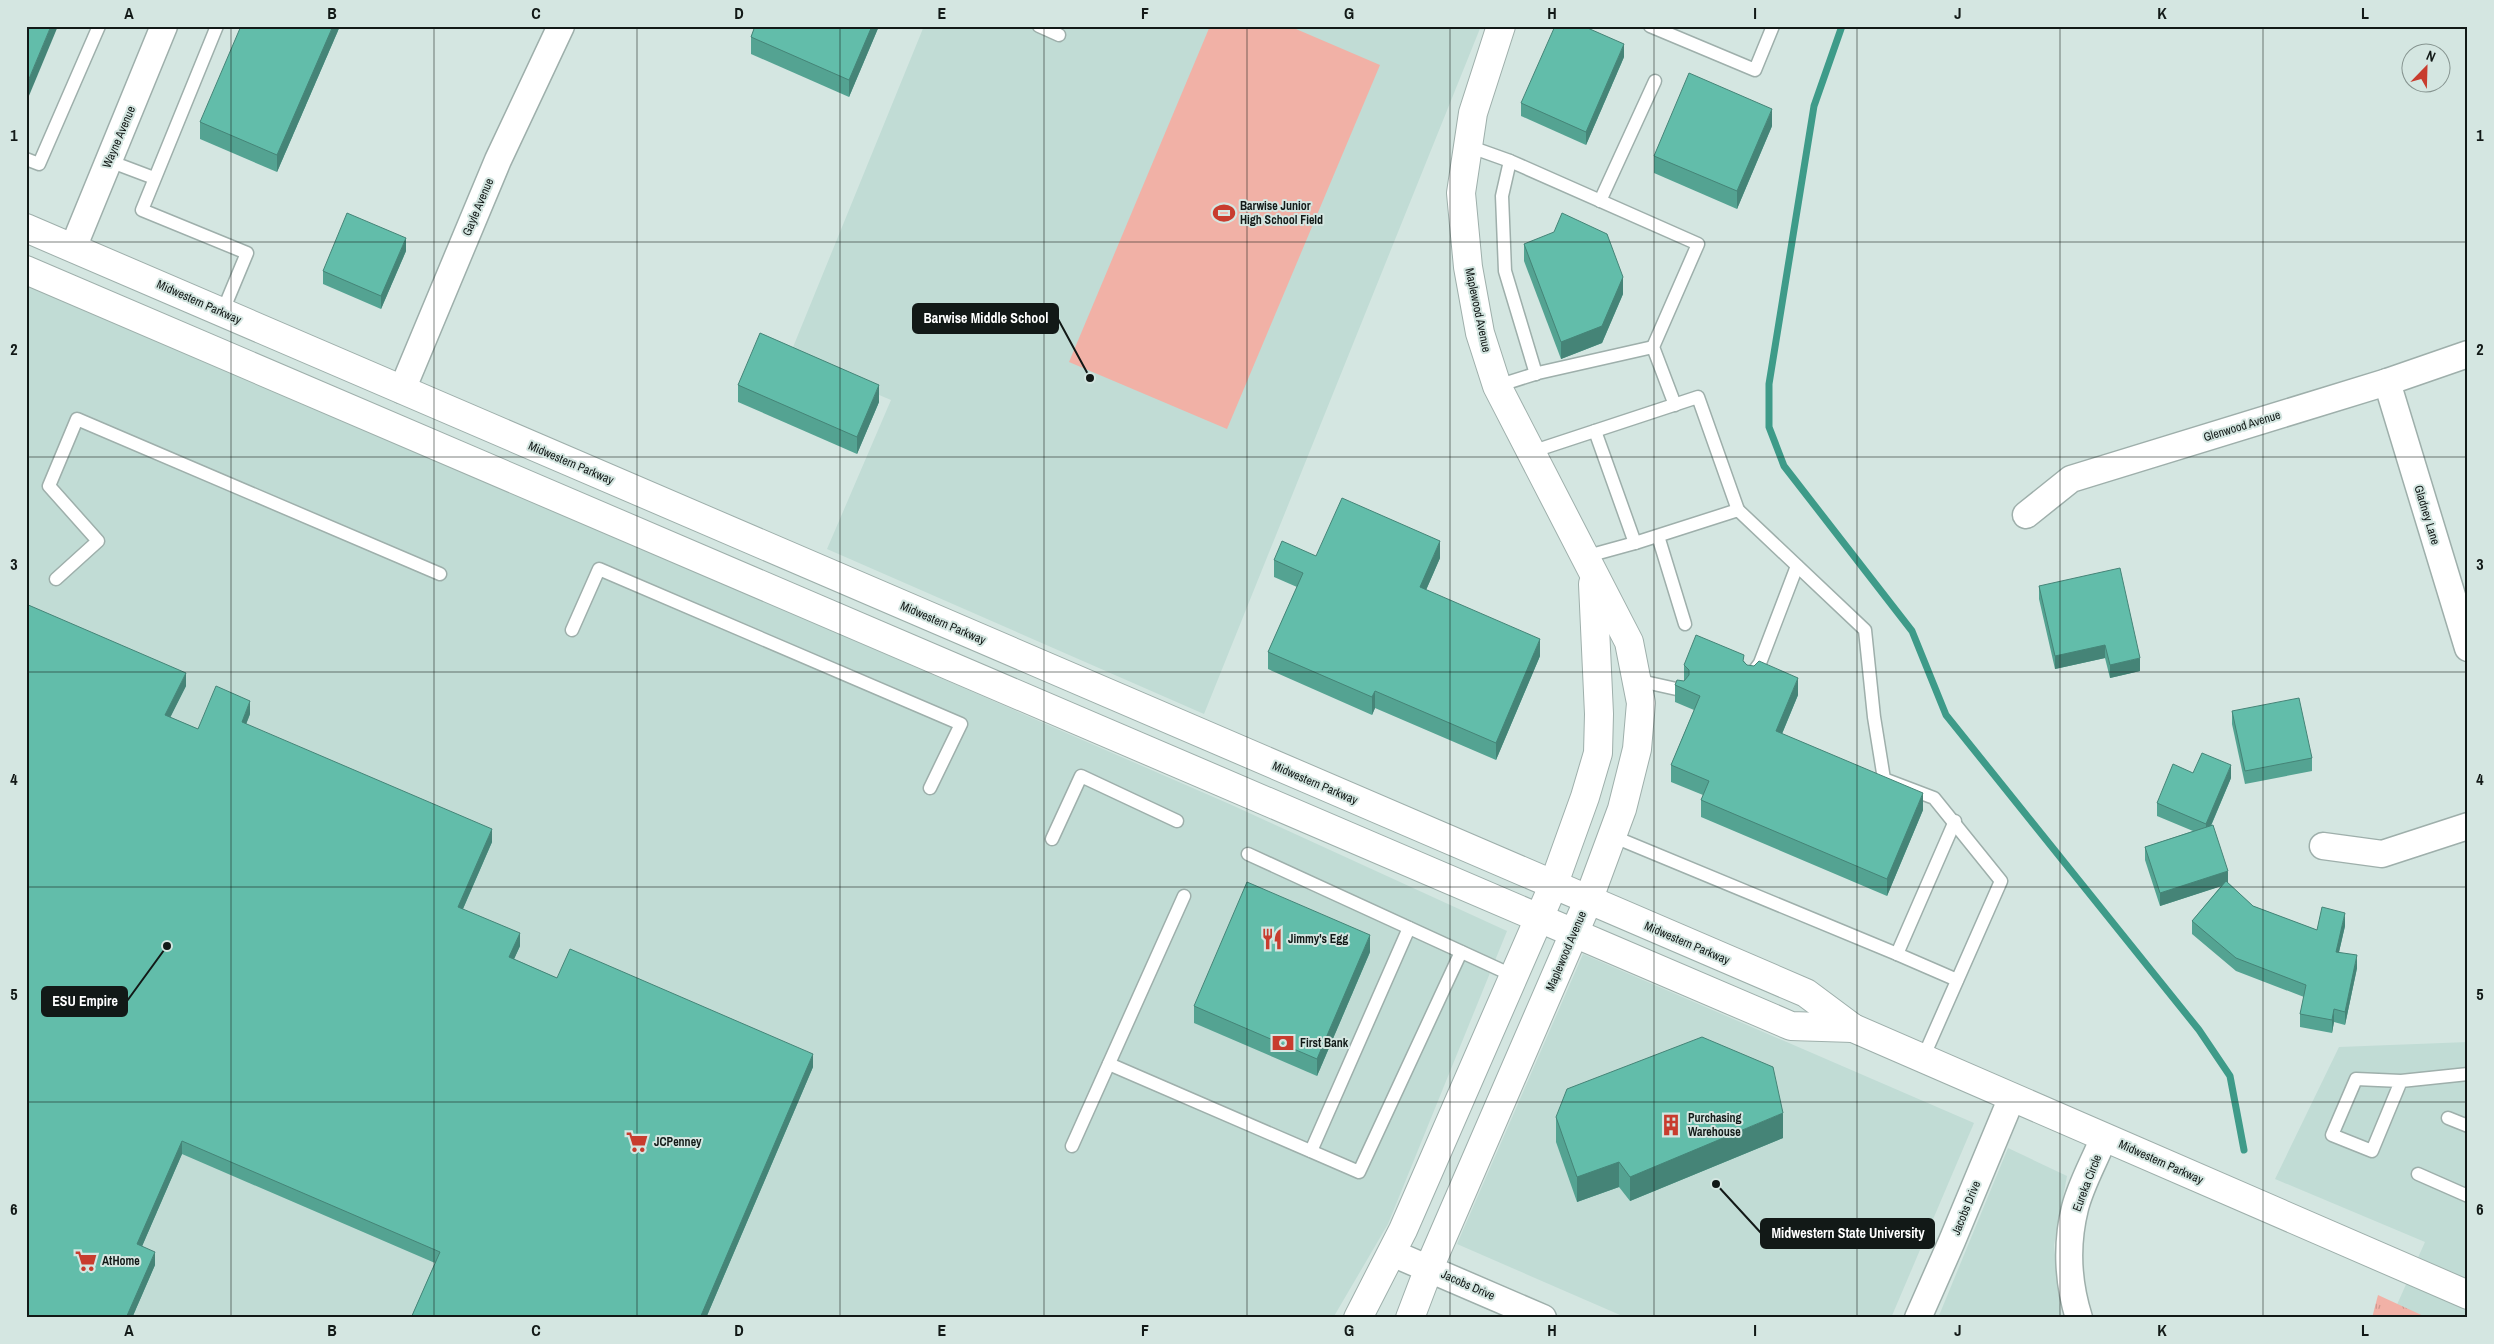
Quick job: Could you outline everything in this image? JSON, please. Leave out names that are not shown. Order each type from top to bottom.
[{"type":"main road","name":"Maplewood Avenue","points":[[1410,1318],[1429,1268],[1588,901],[1612,836],[1637,749],[1641,703],[1629,642],[1588,566],[1497,386],[1480,333],[1468,267],[1461,193],[1473,113],[1501,26]]},
{"type":"main road","name":"Midwestern Parkway","points":[[26,228],[1553,886],[1806,993],[1853,1028],[2458,1291]]},
{"type":"main road","name":"Midwestern Parkway","points":[[26,270],[1791,1026],[1853,1028]]},
{"type":"main road","points":[[387,425],[402,390]]},
{"type":"main road","points":[[558,498],[572,463]]},
{"type":"main road","name":"Maplewood Avenue","points":[[1358,1318],[1392,1253],[1514,976],[1553,886],[1586,797],[1598,753],[1597,661],[1588,566]]},
{"type":"main road","points":[[1050,709],[1064,675]]},
{"type":"street","name":"Wayne Avenue","points":[[73,248],[164,26]]},
{"type":"street","name":"Gayle Avenue","points":[[402,390],[498,160],[561,26]]},
{"type":"street","name":"Glenwood Avenue","points":[[2026,515],[2071,479],[2387,382],[2468,354]]},
{"type":"street","name":"Gladney Lane","points":[[2387,382],[2468,648]]},
{"type":"street","points":[[2323,846],[2382,854],[2468,826]]},
{"type":"street","name":"Jacobs Drive","points":[[1918,1318],[2012,1097]]},
{"type":"street","name":"Eureka Circle","points":[[2079,1318],[2069,1272],[2075,1208],[2104,1137]]},
{"type":"street","name":"Jacobs Drive","points":[[1392,1253],[1543,1318]]},
{"type":"lane","points":[[26,158],[39,164],[98,26]]},
{"type":"lane","points":[[217,26],[142,210],[247,253],[222,313]]},
{"type":"lane","points":[[1039,26],[1059,35]]},
{"type":"lane","points":[[1650,26],[1755,70],[1773,26]]},
{"type":"lane","points":[[1600,201],[1655,81]]},
{"type":"lane","points":[[1468,146],[1510,161],[1698,244],[1653,347],[1676,405]]},
{"type":"lane","points":[[109,161],[154,178]]},
{"type":"lane","points":[[1510,161],[1502,196],[1505,271],[1536,374]]},
{"type":"lane","points":[[1497,386],[1536,374],[1653,347]]},
{"type":"lane","points":[[1531,452],[1698,397],[1738,510],[1866,630],[1874,717],[1884,779],[1934,798],[1955,821],[2001,881],[1923,1058]]},
{"type":"lane","points":[[56,579],[98,541],[49,486],[77,419],[440,574]]},
{"type":"lane","points":[[1595,431],[1635,543]]},
{"type":"lane","points":[[1588,566],[1635,543],[1738,510]]},
{"type":"lane","points":[[1658,536],[1686,624]]},
{"type":"lane","points":[[1751,675],[1760,663],[1797,566]]},
{"type":"lane","points":[[572,630],[600,569],[961,724],[930,788]]},
{"type":"lane","points":[[1636,680],[1681,690]]},
{"type":"lane","points":[[1052,840],[1081,776],[1177,821]]},
{"type":"lane","points":[[1897,954],[1955,821]]},
{"type":"lane","points":[[1612,836],[1957,980]]},
{"type":"lane","points":[[1248,854],[1514,976]]},
{"type":"lane","points":[[1072,1146],[1184,896]]},
{"type":"lane","points":[[1311,1151],[1409,928]]},
{"type":"lane","points":[[1109,1064],[1359,1172],[1461,952]]},
{"type":"lane","points":[[2400,1081],[2372,1151],[2332,1135],[2356,1079],[2400,1081],[2468,1074]]},
{"type":"lane","points":[[2448,1118],[2468,1126]]},
{"type":"lane","points":[[2418,1174],[2468,1196]]},
{"type":"shaded area","points":[[924,26],[1481,26],[1204,714],[827,549],[891,400],[789,357]]},
{"type":"shaded area","points":[[26,282],[122,321],[1234,806],[1507,931],[1388,1224],[1333,1318],[26,1318]]},
{"type":"shaded area","points":[[1583,954],[1974,1123],[1891,1318],[1627,1318],[1457,1244]]},
{"type":"shaded area","points":[[2468,1042],[2468,1318],[2391,1318],[2425,1242],[2275,1179],[2339,1047]]},
{"type":"shaded area","points":[[2008,1148],[2067,1176],[2054,1245],[2061,1318],[1938,1318]]},
{"type":"green space","name":"Barwise Junior High School Field","points":[[1210,26],[1289,26],[1380,65],[1227,429],[1069,362]]},
{"type":"green space","points":[[2378,1295],[2428,1318],[2372,1318]]},
{"type":"building","points":[[26,26],[51,26],[26,86]]},
{"type":"building","points":[[241,26],[333,26],[277,155],[200,122]]},
{"type":"building","points":[[755,26],[872,26],[849,80],[751,37]]},
{"type":"building","points":[[1555,26],[1583,26],[1624,44],[1586,132],[1521,103]]},
{"type":"building","points":[[1689,73],[1772,109],[1737,191],[1654,156]]},
{"type":"building","points":[[347,213],[406,238],[381,296],[323,271]]},
{"type":"building","points":[[1562,213],[1607,234],[1623,277],[1602,326],[1561,342],[1524,244],[1554,232]]},
{"type":"building","points":[[760,333],[879,385],[857,437],[738,385]]},
{"type":"building","points":[[1342,498],[1440,541],[1420,587],[1540,639],[1496,743],[1375,691],[1372,697],[1268,652],[1303,573],[1274,560],[1282,541],[1316,556]]},
{"type":"building","points":[[2120,568],[2140,658],[2110,665],[2105,645],[2055,656],[2039,586]]},
{"type":"building","points":[[26,604],[186,673],[165,715],[198,729],[216,686],[250,701],[242,722],[492,829],[458,907],[520,933],[509,957],[557,978],[570,949],[813,1054],[700,1318],[411,1318],[440,1252],[182,1141],[137,1244],[155,1252],[126,1318],[26,1318]]},
{"type":"building","points":[[1696,635],[1744,655],[1743,661],[1747,665],[1754,666],[1759,661],[1798,678],[1776,731],[1923,793],[1887,879],[1701,800],[1709,781],[1671,765],[1700,696],[1675,685],[1677,680],[1684,681],[1689,675],[1689,670],[1684,665]]},
{"type":"building","points":[[2299,698],[2312,758],[2245,771],[2232,711]]},
{"type":"building","points":[[2202,753],[2231,765],[2206,824],[2157,803],[2173,764],[2193,773]]},
{"type":"building","points":[[2213,825],[2228,871],[2160,893],[2145,847]]},
{"type":"building","points":[[2226,881],[2253,906],[2317,930],[2322,907],[2345,913],[2336,952],[2357,955],[2345,1012],[2334,1009],[2332,1020],[2300,1014],[2306,985],[2236,958],[2192,921]]},
{"type":"building","points":[[1247,882],[1370,935],[1317,1059],[1194,1006]]},
{"type":"building","name":"Purchasing Warehouse","points":[[1702,1037],[1773,1067],[1783,1113],[1630,1177],[1619,1162],[1577,1177],[1556,1117],[1567,1089]]},
{"type":"waterway","points":[[1842,26],[1814,106],[1769,384],[1769,427],[1784,466],[1912,631],[1946,715],[2199,1030],[2230,1076],[2244,1150]]},
{"type":"place","name":"Barwise Junior High School Field","points":[[1224,213]]},
{"type":"place","name":"Barwise Middle School","points":[[1090,378]]},
{"type":"place","name":"Jimmy's Egg","points":[[1272,939]]},
{"type":"place","name":"ESU Empire","points":[[167,946]]},
{"type":"place","name":"First Bank","points":[[1283,1043]]},
{"type":"place","name":"Purchasing Warehouse","points":[[1671,1125]]},
{"type":"place","name":"JCPenney","points":[[637,1142]]},
{"type":"place","name":"Midwestern State University","points":[[1716,1184]]},
{"type":"place","name":"AtHome","points":[[86,1261]]}]
